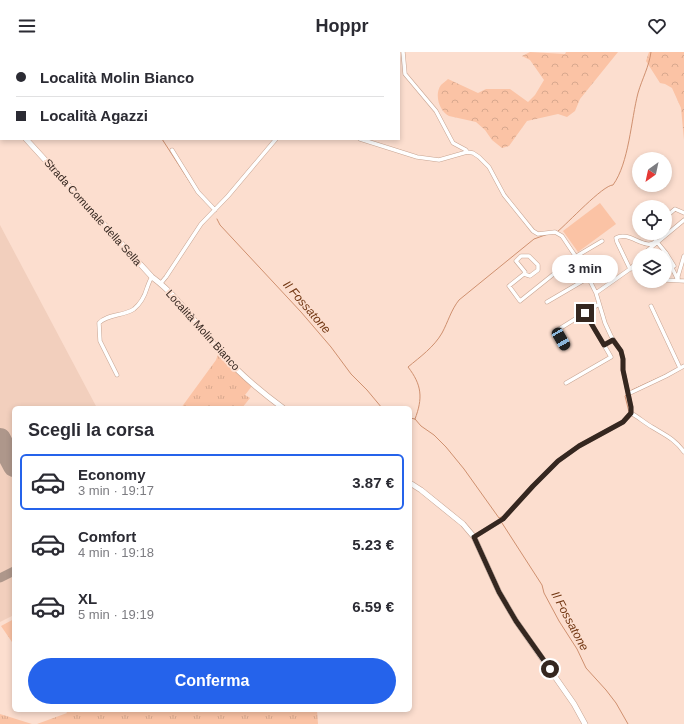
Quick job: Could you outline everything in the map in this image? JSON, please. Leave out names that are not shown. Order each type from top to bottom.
[{"type":"street","points":[[403,52],[405,74],[436,111],[453,143],[464,148],[467,152]]},
{"type":"street","name":"Strada Comunale della Sella","points":[[27,140],[152,277],[161,283]]},
{"type":"street","points":[[161,283],[201,224],[215,210],[275,140]]},
{"type":"street","points":[[363,140],[417,157],[439,160],[467,152],[473,153],[489,167],[504,195],[533,231],[538,234],[555,232],[562,236],[596,293],[605,323],[613,340],[621,351],[631,413],[667,435],[680,446],[684,452]]},
{"type":"street","points":[[172,150],[198,192],[215,210]]},
{"type":"street","points":[[672,212],[675,209],[684,213]]},
{"type":"street","points":[[652,248],[684,220]]},
{"type":"street","points":[[596,293],[630,269],[616,238],[624,236],[632,239]]},
{"type":"street","points":[[636,240],[649,244],[654,244],[656,240]]},
{"type":"street","points":[[524,274],[509,286],[520,301],[575,257],[602,241]]},
{"type":"street","points":[[658,244],[661,248]]},
{"type":"street","points":[[658,244],[674,266]]},
{"type":"street","points":[[521,256],[529,256],[538,265],[538,270],[530,276],[524,274],[525,272],[516,261],[521,256]]},
{"type":"street","points":[[678,280],[684,256]]},
{"type":"street","points":[[672,268],[678,280]]},
{"type":"street","points":[[117,375],[100,341],[99,323],[105,319],[134,309],[144,295],[149,280],[152,277]]},
{"type":"street","points":[[547,302],[588,278]]},
{"type":"street","points":[[672,280],[684,281]]},
{"type":"street","name":"Località Molin Bianco","points":[[161,283],[227,358],[280,406]]},
{"type":"street","points":[[565,346],[556,331],[599,304]]},
{"type":"street","points":[[628,394],[682,367],[651,306]]},
{"type":"street","points":[[566,383],[611,357],[585,313]]},
{"type":"street","points":[[604,345],[613,340]]},
{"type":"street","points":[[474,537],[503,519],[558,461],[579,446],[623,422],[631,413]]},
{"type":"street","points":[[412,484],[463,524],[474,537],[499,592],[516,621],[574,704],[585,724]]},
{"type":"shaded area","points":[[0,225],[96,406],[12,406],[12,616],[0,622]]},
{"type":"green space","points":[[530,52],[565,54],[566,52],[618,52],[580,99],[575,111],[567,117],[558,114],[527,121],[509,146],[502,148],[492,140],[485,130],[476,122],[445,114],[440,106],[438,93],[441,85],[448,79],[478,93],[486,89],[510,89],[528,102],[535,95],[544,80],[530,60],[522,56]]},
{"type":"green space","points":[[649,52],[684,52],[684,140],[681,108],[672,88],[660,83],[646,61]]},
{"type":"green space","points":[[600,203],[616,224],[578,252],[563,231]]},
{"type":"green space","points":[[218,354],[252,386],[245,395],[250,398],[244,406],[182,406],[216,360]]},
{"type":"green space","points":[[12,620],[12,642],[1,626]]},
{"type":"green space","points":[[66,712],[317,712],[318,724],[37,724],[67,713]]},
{"type":"green space","points":[[0,714],[32,724],[0,724]]},
{"type":"waterway","points":[[557,232],[594,197],[613,185],[618,176],[623,165],[629,141],[638,93],[649,63],[651,52]]},
{"type":"waterway","name":"Il Fossatone","points":[[163,140],[193,187]]},
{"type":"waterway","name":"Il Fossatone","points":[[217,219],[220,225],[301,312],[331,347],[351,374],[380,406]]},
{"type":"waterway","points":[[415,419],[418,411],[420,392],[416,380],[408,367],[426,352],[439,338],[459,300],[534,239],[548,234]]},
{"type":"waterway","points":[[632,390],[667,374]]},
{"type":"waterway","points":[[626,395],[629,412]]},
{"type":"waterway","name":"Il Fossatone","points":[[412,418],[415,419],[446,447],[464,469],[499,518],[504,516]]},
{"type":"waterway","points":[[557,460],[572,449]]},
{"type":"waterway","name":"Il Fossatone","points":[[502,523],[542,585],[544,593],[559,621],[577,649],[586,668],[616,703],[628,724]]},
{"type":"taxiway","points":[[0,578],[12,572]]},
{"type":"runway","points":[[0,439],[12,462]]},
{"type":"route","points":[[550,669],[516,621],[499,592],[474,537],[503,519],[558,461],[579,446],[623,422],[631,413],[621,351],[613,340],[604,345],[585,313]]}]
